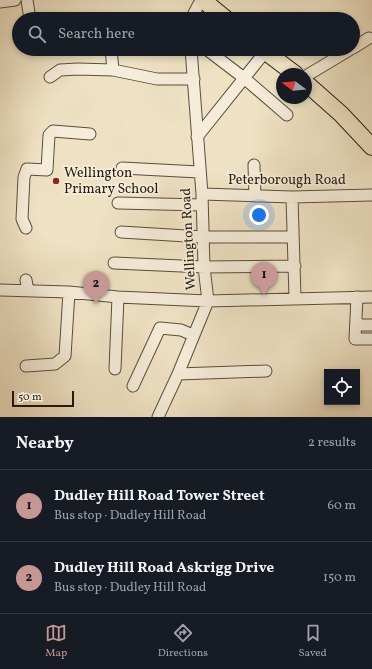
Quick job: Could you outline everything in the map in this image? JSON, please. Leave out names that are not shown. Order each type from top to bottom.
[{"type":"highway","points":[[202,0],[217,12]]},
{"type":"highway","points":[[271,56],[287,68]]},
{"type":"highway","points":[[312,88],[341,114],[372,147]]},
{"type":"street","points":[[0,2],[15,0]]},
{"type":"street","points":[[27,0],[29,12]]},
{"type":"street","points":[[195,12],[202,0]]},
{"type":"street","points":[[360,43],[369,38]]},
{"type":"street","points":[[112,56],[113,70]]},
{"type":"street","name":"Wellington Road","points":[[158,417],[178,374],[208,301],[204,267],[202,199],[192,56]]},
{"type":"street","points":[[215,56],[244,78],[287,115]]},
{"type":"street","points":[[197,137],[244,78],[259,56]]},
{"type":"street","points":[[312,72],[339,56]]},
{"type":"street","points":[[50,77],[60,70],[113,70],[157,80],[194,79]]},
{"type":"street","points":[[26,228],[22,219],[24,177],[27,169],[47,170],[49,135],[53,131],[90,134]]},
{"type":"street","points":[[254,165],[255,196]]},
{"type":"street","points":[[122,168],[199,172]]},
{"type":"street","name":"Peterborough Road","points":[[118,203],[255,196],[372,195]]},
{"type":"street","points":[[292,196],[295,298]]},
{"type":"street","points":[[121,232],[203,237],[293,237]]},
{"type":"street","points":[[114,263],[204,267],[295,266]]},
{"type":"street","points":[[26,280],[28,291]]},
{"type":"street","points":[[0,290],[69,292],[118,297],[208,301],[372,297]]},
{"type":"street","points":[[26,366],[55,364],[65,356],[69,292]]},
{"type":"street","points":[[115,369],[118,297]]},
{"type":"street","points":[[357,297],[355,329],[356,339],[372,339]]},
{"type":"street","points":[[356,321],[360,325],[372,325]]},
{"type":"street","points":[[133,386],[160,328],[181,330],[193,335]]},
{"type":"street","points":[[178,374],[266,371]]},
{"type":"place","name":"Wellington Primary School","points":[[56,181]]},
{"type":"place","name":"Dudley Hill Road Tower Street","points":[[264,295]]},
{"type":"place","name":"Dudley Hill Road Askrigg Drive","points":[[96,304]]}]
